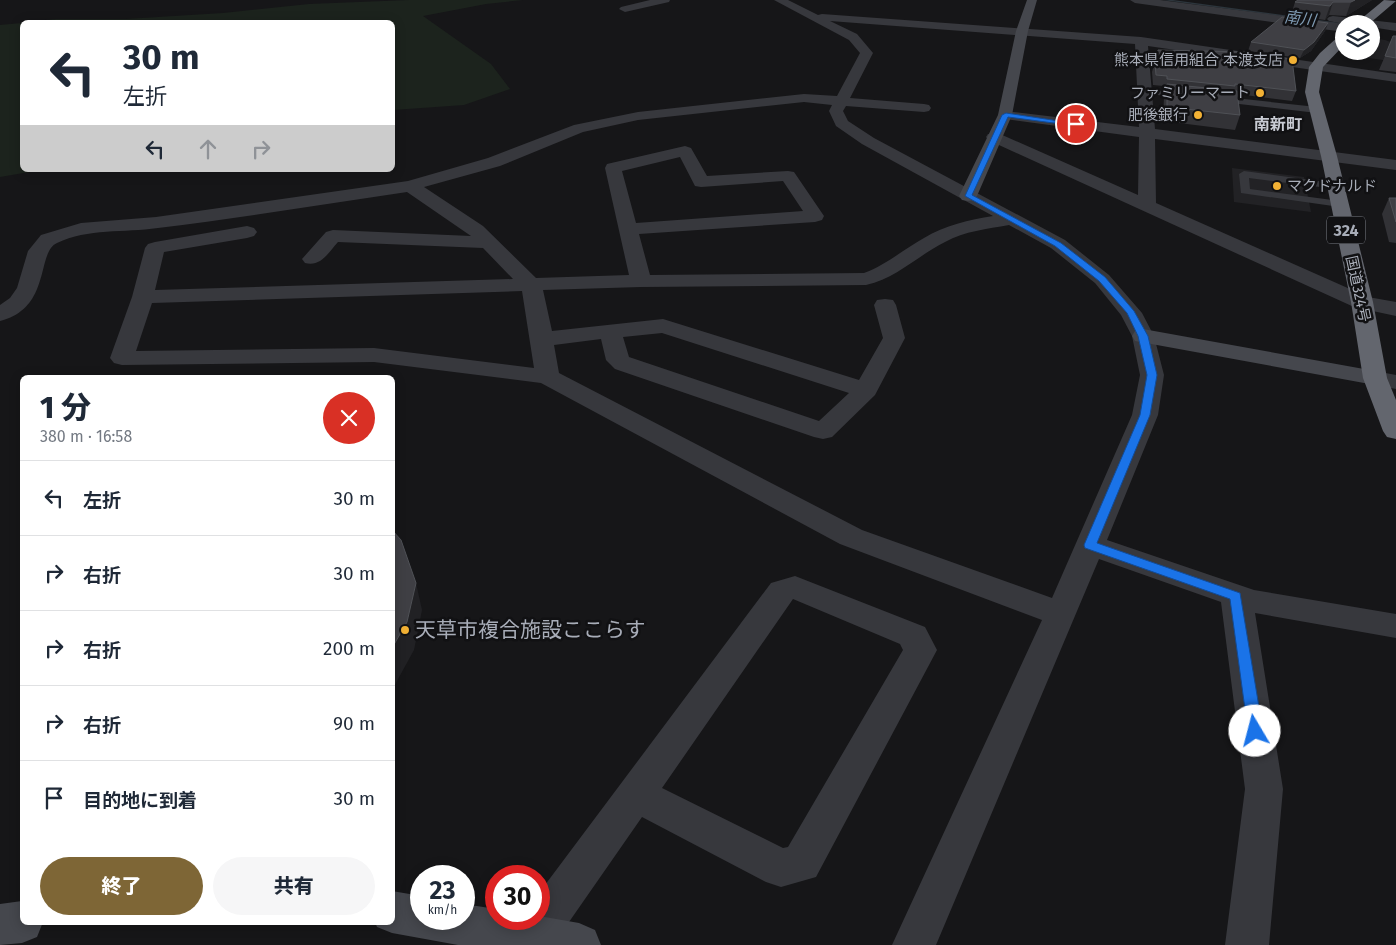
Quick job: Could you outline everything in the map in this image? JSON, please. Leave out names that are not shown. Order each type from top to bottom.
[{"type":"highway","points":[[1372,15],[1392,0]]},
{"type":"highway","points":[[1316,67],[1335,46]]},
{"type":"highway","name":"国道324号","points":[[1316,67],[1312,92],[1330,156],[1362,302],[1385,380],[1396,431]]},
{"type":"street","points":[[625,9],[665,0]]},
{"type":"street","points":[[779,0],[822,14],[1022,31],[1142,48],[1216,52],[1396,78]]},
{"type":"street","points":[[968,196],[994,137],[1006,115],[1022,31],[1032,0]]},
{"type":"street","points":[[1135,0],[1275,12],[1335,26]]},
{"type":"street","points":[[1191,0],[1335,20]]},
{"type":"street","points":[[1378,10],[1396,13]]},
{"type":"street","points":[[1253,28],[1275,12]]},
{"type":"street","points":[[822,14],[852,37],[867,53],[836,111],[841,123],[868,141],[1058,244],[1102,279],[1131,313],[1143,336],[1152,375],[1145,415],[1061,614],[914,945]]},
{"type":"street","points":[[1380,25],[1396,27]]},
{"type":"street","points":[[1216,52],[1231,42]]},
{"type":"street","points":[[1142,48],[1147,206]]},
{"type":"street","points":[[0,314],[10,310],[28,293],[38,251],[48,239],[60,234],[95,226],[156,223],[410,186],[494,162],[579,128],[630,118],[804,98],[924,108]]},
{"type":"street","points":[[1006,115],[1396,165]]},
{"type":"street","points":[[994,137],[1362,302],[1396,309]]},
{"type":"street","points":[[628,229],[815,216],[788,176],[701,182],[685,151],[613,168],[628,229],[641,281]]},
{"type":"street","points":[[410,186],[476,230],[530,285],[542,339],[547,378]]},
{"type":"street","points":[[143,297],[641,281],[866,279],[885,273],[918,249],[950,231],[1010,219]]},
{"type":"street","points":[[247,232],[155,248],[143,297],[122,358],[374,355],[547,378],[851,537],[1061,614]]},
{"type":"street","points":[[312,259],[333,236],[488,242]]},
{"type":"street","points":[[610,332],[618,360],[623,364],[823,431],[866,390],[894,338],[885,305]]},
{"type":"street","points":[[542,339],[663,326],[866,390]]},
{"type":"street","points":[[1143,336],[1385,380]]},
{"type":"street","points":[[1090,545],[1251,601],[1396,626]]},
{"type":"street","points":[[533,937],[782,591],[795,587],[913,636],[920,650],[801,864],[781,868],[636,794]]},
{"type":"street","points":[[1236,596],[1264,790],[1247,945]]},
{"type":"street","points":[[395,913],[410,915]]},
{"type":"street","points":[[0,925],[20,922]]},
{"type":"street","points":[[475,927],[579,945]]},
{"type":"lane","points":[[1142,48],[1262,59]]},
{"type":"lane","points":[[1144,91],[1192,96]]},
{"type":"lane","points":[[1211,98],[1317,110]]},
{"type":"lane","points":[[1244,174],[1338,195],[1246,190],[1244,174]]},
{"type":"shaded area","points":[[409,0],[523,0],[486,4],[423,16],[491,64],[510,89],[464,105],[395,110],[395,20],[46,20],[126,19],[223,13],[309,4]]},
{"type":"shaded area","points":[[20,23],[20,172],[29,172],[0,177],[0,25]]},
{"type":"shaded area","points":[[1380,39],[1396,44],[1396,62],[1380,60]]},
{"type":"shaded area","points":[[1232,168],[1304,177],[1311,212],[1234,202]]},
{"type":"building","points":[[1298,0],[1355,0],[1351,2],[1333,2],[1330,6],[1295,2]]},
{"type":"building","points":[[1282,17],[1328,23],[1314,42],[1304,50],[1251,42]]},
{"type":"building","points":[[1393,36],[1396,36],[1396,58],[1385,56]]},
{"type":"building","points":[[1158,50],[1246,52],[1292,59],[1296,91],[1167,79],[1167,76],[1156,75],[1155,63]]},
{"type":"building","points":[[1167,84],[1237,91],[1240,115],[1167,107]]},
{"type":"building","points":[[1389,198],[1396,198],[1396,222]]},
{"type":"building","points":[[395,533],[401,540],[416,583],[407,622],[395,643]]},
{"type":"waterway","name":"南川","points":[[1165,0],[1335,23]]},
{"type":"place","name":"熊本県信用組合 本渡支店","points":[[1293,60]]},
{"type":"place","name":"ファミリーマート","points":[[1260,93]]},
{"type":"place","name":"肥後銀行","points":[[1198,115]]},
{"type":"place","name":"マクドナルド","points":[[1277,186]]},
{"type":"place","name":"天草市複合施設ここらす","points":[[405,630]]},
{"type":"district","name":"南新町","points":[[1278,124]]},
{"type":"route","points":[[1076,124],[1006,115],[994,137],[968,196],[1058,244],[1102,279],[1131,313],[1143,336],[1152,375],[1145,415],[1090,545],[1236,596],[1255,731]]}]
